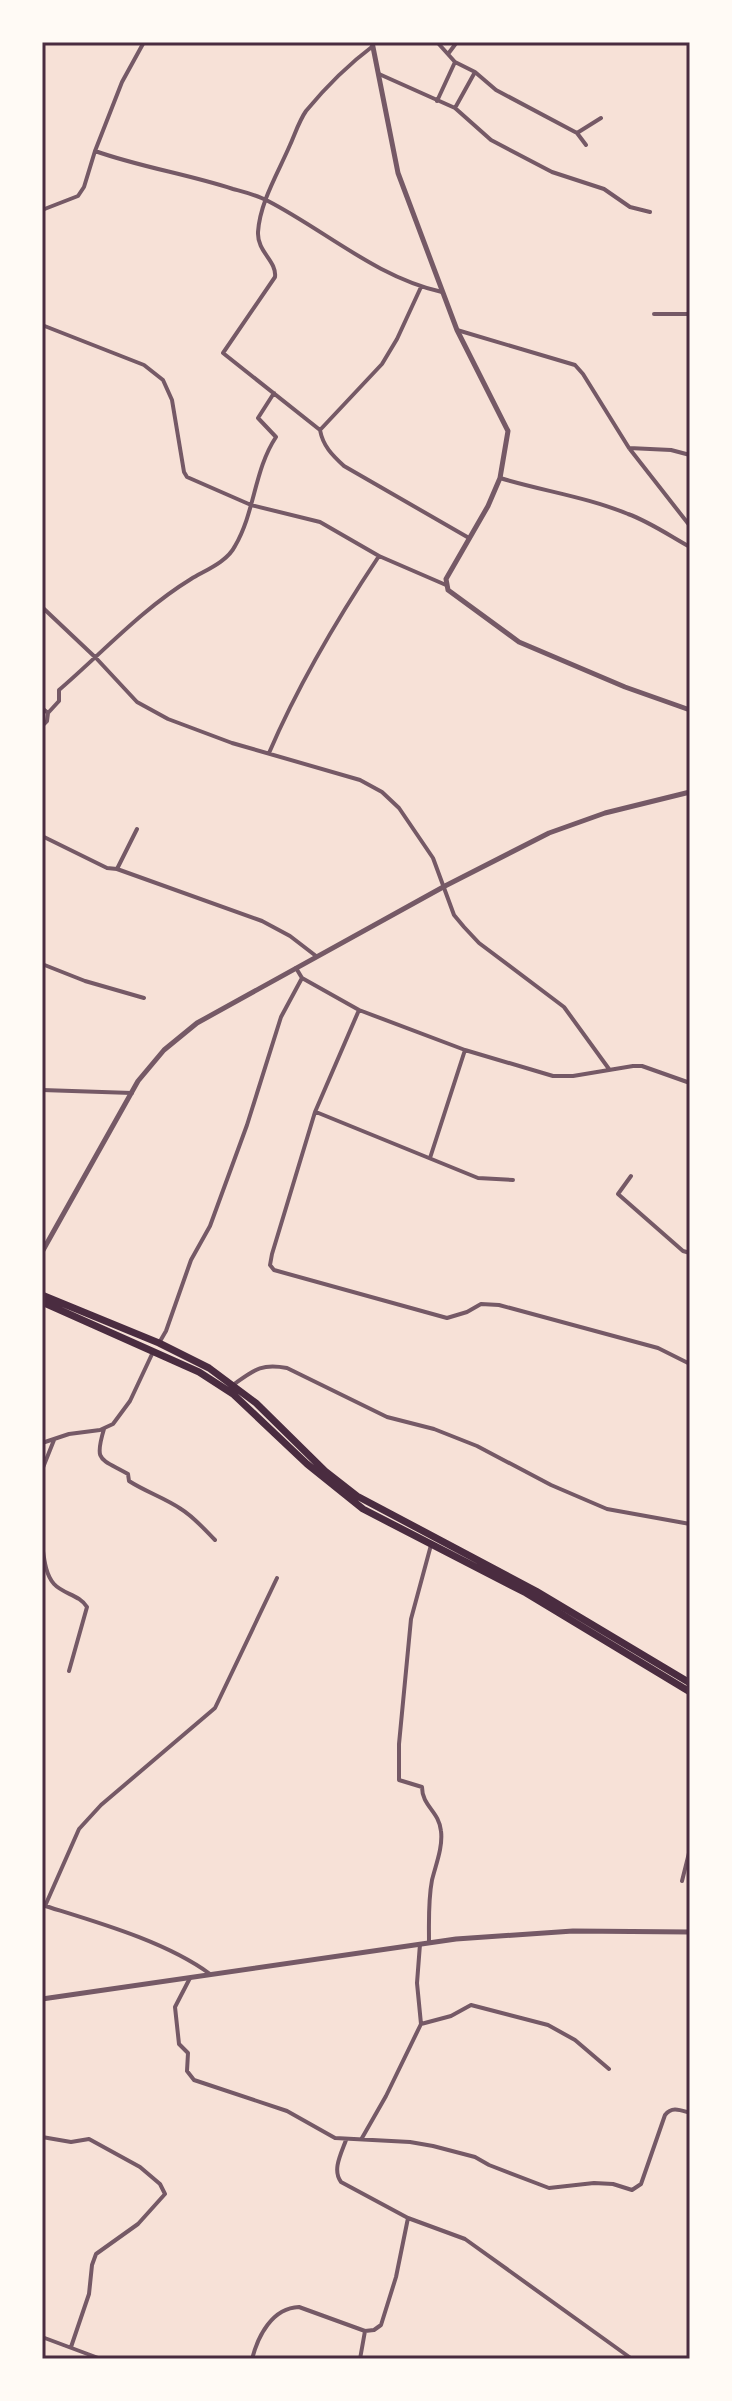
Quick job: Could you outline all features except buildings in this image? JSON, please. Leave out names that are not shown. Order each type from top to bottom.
[{"type":"highway","points":[[42,1295],[159,1343],[209,1368],[256,1403],[325,1471],[357,1496],[536,1591],[690,1683]]},
{"type":"highway","points":[[42,1302],[216,1382],[247,1406],[350,1501],[548,1606],[690,1692]]},
{"type":"street","points":[[42,210],[78,196],[84,187],[122,82],[144,42]]},
{"type":"street","points":[[437,42],[455,62],[475,72],[496,90],[577,133],[586,145]]},
{"type":"street","points":[[448,54],[457,42]]},
{"type":"street","points":[[469,538],[344,466],[331,455],[321,439],[320,430],[223,353],[275,277],[275,270],[258,242],[260,222],[266,199],[305,113],[373,44],[398,173],[457,330],[508,431],[500,478],[488,506],[446,579],[448,590],[519,642],[625,687],[669,700],[690,710]]},
{"type":"street","points":[[437,101],[455,62]]},
{"type":"street","points":[[455,108],[475,72]]},
{"type":"street","points":[[379,74],[455,108],[484,134],[552,172],[604,189],[630,207],[650,212]]},
{"type":"street","points":[[577,133],[601,118]]},
{"type":"street","points":[[95,151],[266,199],[396,277],[442,292]]},
{"type":"street","points":[[320,430],[382,364],[421,287]]},
{"type":"street","points":[[654,314],[690,314]]},
{"type":"street","points":[[42,325],[144,365],[163,380],[172,400],[187,477],[251,505],[320,522],[379,556],[446,585]]},
{"type":"street","points":[[457,330],[575,365],[629,448],[690,526]]},
{"type":"street","points":[[42,726],[59,701],[59,690],[169,592],[226,558],[236,546],[261,465],[276,437],[258,418],[274,393]]},
{"type":"street","points":[[629,448],[671,450],[690,455]]},
{"type":"street","points":[[500,478],[575,496],[630,514],[690,547]]},
{"type":"street","points":[[269,753],[287,710],[329,632],[379,556]]},
{"type":"street","points":[[42,607],[137,702],[168,719],[232,743],[360,780],[382,792],[399,808],[433,858],[454,915],[479,943],[564,1007],[609,1069]]},
{"type":"street","points":[[42,708],[48,713]]},
{"type":"street","points":[[42,1252],[138,1081],[164,1050],[197,1023],[445,886],[549,833],[605,813],[690,792]]},
{"type":"street","points":[[117,869],[137,829]]},
{"type":"street","points":[[42,836],[107,868],[262,921],[290,936],[317,957]]},
{"type":"street","points":[[42,964],[85,981],[144,998]]},
{"type":"street","points":[[296,968],[302,978],[359,1010],[465,1050],[553,1076],[642,1066],[690,1083]]},
{"type":"street","points":[[159,1343],[191,1260],[210,1226],[247,1125],[281,1017],[302,978]]},
{"type":"street","points":[[359,1010],[315,1112],[272,1254],[270,1265],[274,1270],[447,1318],[481,1304],[499,1305],[658,1348],[690,1364]]},
{"type":"street","points":[[430,1158],[465,1050]]},
{"type":"street","points":[[42,1090],[133,1093]]},
{"type":"street","points":[[315,1112],[478,1178],[513,1180]]},
{"type":"street","points":[[631,1176],[618,1194],[683,1251],[690,1253]]},
{"type":"street","points":[[42,1260],[48,1244]]},
{"type":"street","points":[[42,1443],[69,1434],[104,1429],[113,1424],[154,1351]]},
{"type":"street","points":[[233,1385],[258,1368],[287,1368],[387,1417],[434,1429],[477,1446],[551,1485],[607,1509],[690,1524]]},
{"type":"street","points":[[104,1429],[98,1446],[102,1460],[128,1474],[129,1481],[144,1491],[184,1510],[215,1540]]},
{"type":"street","points":[[42,1470],[54,1440]]},
{"type":"street","points":[[42,1544],[46,1567],[54,1585],[84,1602],[87,1607],[69,1671]]},
{"type":"street","points":[[429,1942],[428,1915],[442,1834],[439,1819],[422,1798],[422,1787],[399,1780],[398,1772],[411,1619],[431,1545]]},
{"type":"street","points":[[210,1974],[173,1952],[44,1905],[79,1829],[101,1805],[215,1708],[277,1578]]},
{"type":"street","points":[[682,1881],[690,1849]]},
{"type":"street","points":[[42,1999],[456,1939],[573,1931],[690,1932]]},
{"type":"street","points":[[420,1944],[417,1983],[421,2024]]},
{"type":"street","points":[[190,1978],[175,2007],[175,2023],[179,2044],[188,2053],[187,2071],[194,2080],[287,2111],[335,2138],[410,2142],[475,2157],[549,2188],[594,2183],[613,2184],[632,2190],[641,2184],[665,2115],[669,2110],[676,2109],[690,2113]]},
{"type":"street","points":[[362,2138],[421,2024],[426,2020],[451,2016],[471,2005],[548,2025],[575,2040],[609,2069]]},
{"type":"street","points":[[42,2137],[71,2142],[89,2139],[140,2167],[160,2184],[165,2194],[138,2224],[96,2254],[89,2294],[71,2347]]},
{"type":"street","points":[[346,2140],[336,2169],[341,2182],[408,2218],[465,2239],[632,2359]]},
{"type":"street","points":[[252,2359],[263,2329],[293,2307],[365,2331],[381,2325],[396,2277],[408,2218]]},
{"type":"street","points":[[360,2359],[365,2331]]},
{"type":"street","points":[[42,2337],[100,2359]]}]
